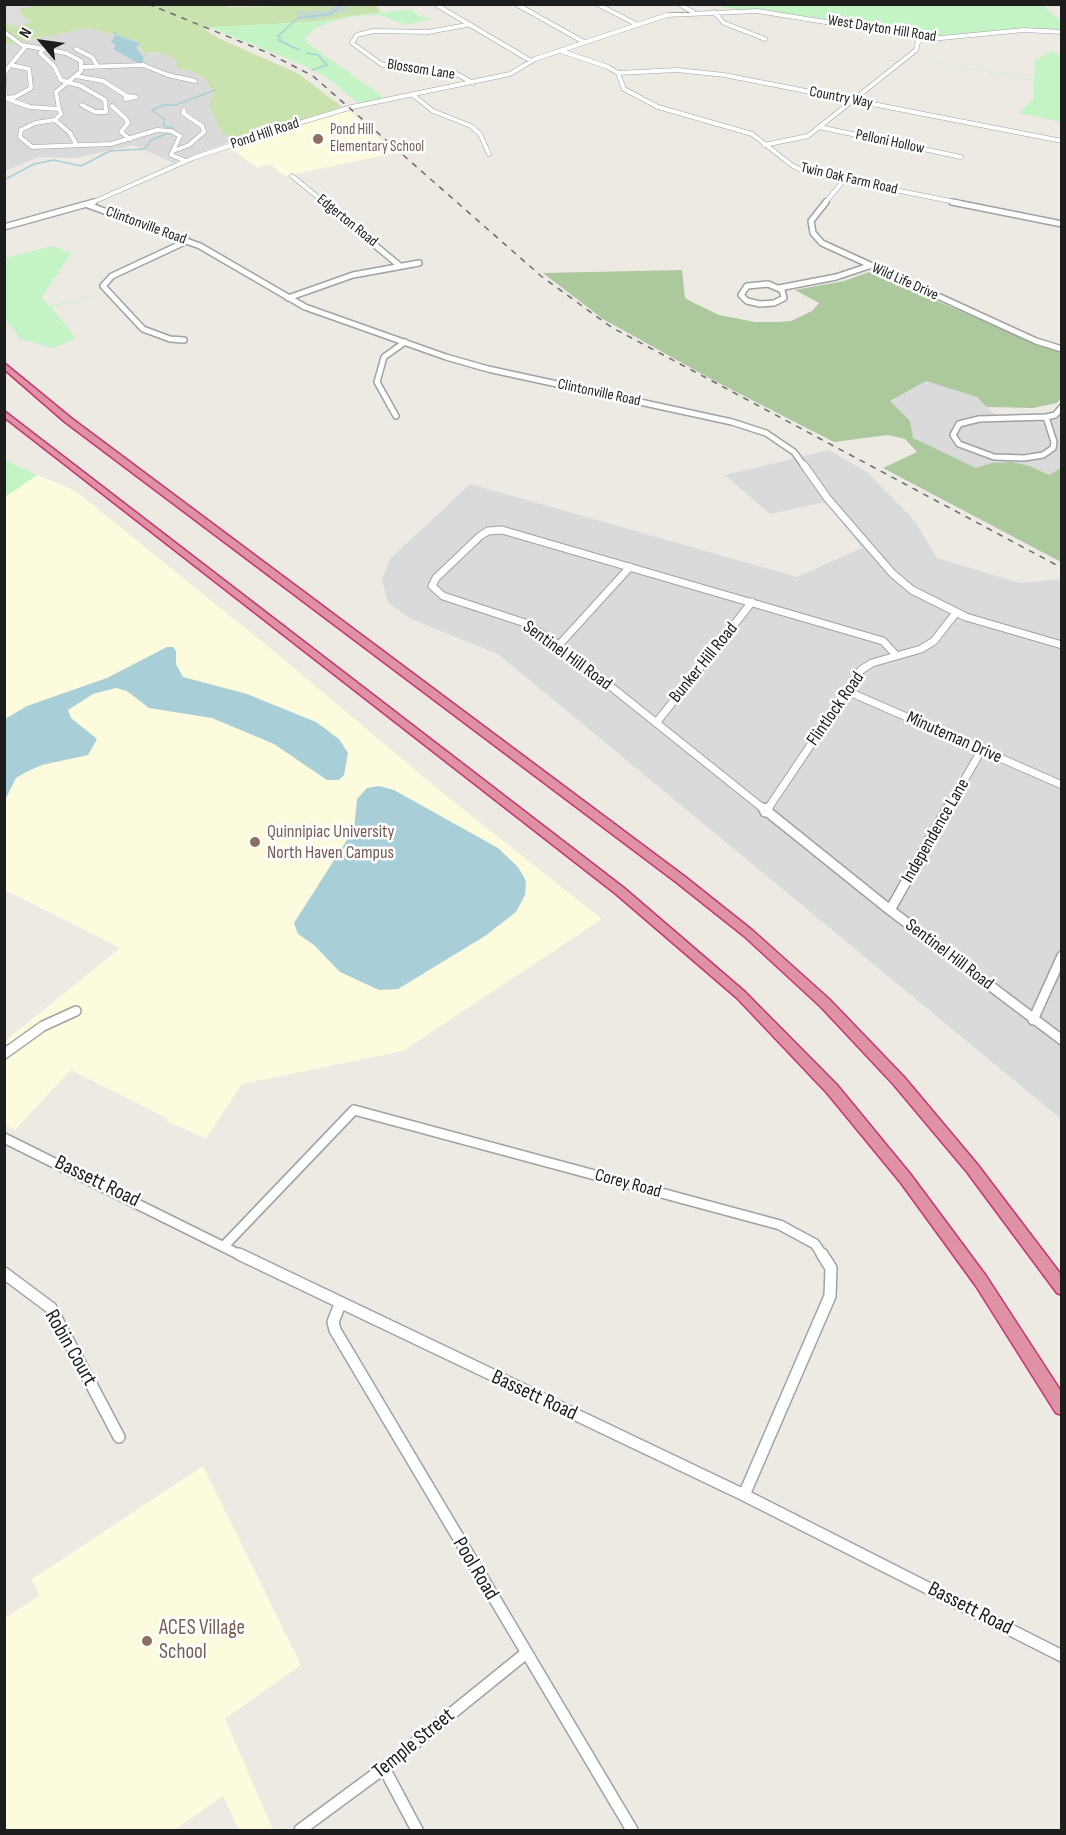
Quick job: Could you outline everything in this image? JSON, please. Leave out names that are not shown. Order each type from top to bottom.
[{"type":"highway","points":[[4,365],[60,414],[671,872],[748,933],[825,1004],[899,1081],[972,1168],[1062,1288]]},
{"type":"highway","points":[[4,413],[620,891],[695,953],[749,1002],[832,1089],[921,1197],[998,1307],[1062,1408]]},
{"type":"street","points":[[435,4],[531,61]]},
{"type":"street","points":[[516,4],[584,42]]},
{"type":"street","points":[[597,4],[636,24]]},
{"type":"street","points":[[679,4],[694,13]]},
{"type":"street","points":[[714,12],[724,23],[765,39]]},
{"type":"street","name":"West Dayton Hill Road","points":[[531,61],[636,24],[668,15],[694,13],[777,13],[920,38],[952,38],[1024,30],[1062,32]]},
{"type":"street","name":"Blossom Lane","points":[[467,25],[429,32],[373,31],[357,35],[352,43],[381,64],[398,69],[456,73],[473,83]]},
{"type":"street","points":[[4,32],[14,41],[26,46],[75,56],[83,67]]},
{"type":"street","points":[[764,145],[808,135],[916,51],[920,38]]},
{"type":"street","points":[[4,73],[16,55],[26,46]]},
{"type":"street","points":[[42,49],[40,54],[54,66],[61,80],[81,86],[105,100],[106,112],[95,112],[82,105]]},
{"type":"street","points":[[76,49],[92,57],[97,65]]},
{"type":"street","points":[[560,50],[608,67],[618,73]]},
{"type":"street","name":"Pond Hill Road","points":[[4,227],[88,205],[186,161],[346,109],[473,83],[514,72],[531,61]]},
{"type":"street","points":[[5,98],[15,97],[31,88],[29,69],[11,65]]},
{"type":"street","points":[[186,161],[172,157],[180,136],[175,132],[157,130],[111,144],[32,147],[20,137],[21,130],[34,123],[55,120],[61,114],[56,92],[76,76],[83,67],[143,65],[168,75],[195,81]]},
{"type":"street","name":"Country Way","points":[[618,73],[659,70],[705,72],[1062,141]]},
{"type":"street","name":"Twin Oak Farm Road","points":[[618,73],[624,89],[633,96],[671,112],[752,134],[793,166],[805,172],[1062,225]]},
{"type":"street","points":[[76,76],[103,81],[127,96]]},
{"type":"street","points":[[4,78],[5,98]]},
{"type":"street","points":[[413,95],[433,111],[471,126],[480,134],[489,154]]},
{"type":"street","points":[[5,98],[30,107],[59,109]]},
{"type":"street","points":[[112,106],[128,123],[121,132],[122,135],[131,139]]},
{"type":"street","points":[[173,151],[186,147],[204,132],[202,126],[183,113],[184,110]]},
{"type":"street","points":[[55,120],[70,133],[76,144]]},
{"type":"street","name":"Pelloni Hollow","points":[[819,127],[961,157]]},
{"type":"street","name":"Edgerton Road","points":[[292,176],[400,266]]},
{"type":"street","name":"Wild Life Drive","points":[[844,180],[815,214],[811,228],[822,243],[1036,341],[1062,349]]},
{"type":"street","name":"Clintonville Road","points":[[88,205],[216,255],[288,298],[317,312],[405,342],[488,369],[732,422],[766,433],[794,452],[828,499],[897,578],[926,599],[955,614],[1062,645]]},
{"type":"street","points":[[184,340],[170,339],[143,329],[103,286],[112,276],[187,242]]},
{"type":"street","name":"Edgerton Road","points":[[288,298],[353,274],[419,263]]},
{"type":"street","points":[[780,289],[784,298],[767,304],[747,301],[741,295],[743,288],[753,285],[780,289],[839,278],[869,266]]},
{"type":"street","points":[[396,416],[377,382],[384,357],[405,342]]},
{"type":"street","points":[[1046,417],[1054,442],[1053,448],[1042,455],[1024,458],[994,457],[959,444],[953,435],[959,424],[979,418],[1046,417],[1055,415],[1062,407]]},
{"type":"street","name":"Sentinel Hill Road","points":[[895,654],[883,641],[497,530],[480,536],[433,582],[433,589],[438,593],[525,623],[559,645],[765,812],[1062,1040]]},
{"type":"street","points":[[559,645],[630,567]]},
{"type":"street","name":"Bunker Hill Road","points":[[656,723],[752,603]]},
{"type":"street","name":"Flintlock Road","points":[[765,812],[861,670],[895,654],[921,649],[934,641],[955,614]]},
{"type":"street","name":"Minuteman Drive","points":[[847,691],[1062,785]]},
{"type":"street","name":"Independence Lane","points":[[890,910],[981,751]]},
{"type":"street","points":[[1033,1020],[1062,956]]},
{"type":"street","points":[[4,1054],[43,1026],[76,1011]]},
{"type":"street","name":"Corey Road","points":[[224,1246],[354,1110],[780,1224],[815,1244],[831,1268],[830,1296],[744,1495]]},
{"type":"street","name":"Bassett Road","points":[[4,1138],[340,1304],[744,1495],[1062,1656]]},
{"type":"street","name":"Robin Court","points":[[4,1273],[51,1308],[119,1437]]},
{"type":"street","name":"Pool Road","points":[[340,1304],[333,1322],[335,1330],[525,1654],[632,1830]]},
{"type":"street","name":"Temple Street","points":[[300,1830],[384,1768],[525,1654]]},
{"type":"street","points":[[384,1768],[417,1830]]},
{"type":"shaded area","points":[[4,5],[29,5],[30,7],[21,8],[21,13],[24,18],[33,22],[15,27],[6,23]]},
{"type":"shaded area","points":[[333,5],[348,5],[348,11],[315,19],[293,20],[300,16],[296,15],[296,11],[328,11]]},
{"type":"shaded area","points":[[88,28],[140,42],[150,54],[160,52],[177,61],[180,70],[189,70],[205,78],[213,94],[210,105],[222,132],[235,140],[173,163],[134,145],[75,158],[39,157],[5,171],[5,45]]},
{"type":"shaded area","name":"Pond Hill Elementary School","points":[[349,110],[395,153],[285,176],[270,164],[257,168],[230,147]]},
{"type":"shaded area","points":[[926,381],[977,397],[1001,420],[1056,417],[1061,413],[1061,468],[1049,475],[1030,466],[992,463],[976,469],[912,438],[910,421],[890,401]]},
{"type":"shaded area","points":[[829,450],[867,472],[915,521],[937,558],[1020,583],[1061,579],[1061,1119],[498,654],[411,619],[388,603],[382,580],[390,559],[470,484],[797,577],[862,548],[826,502],[770,514],[725,475]]},
{"type":"shaded area","name":"Quinnipiac University North Haven Campus","points":[[37,475],[74,490],[83,497],[276,653],[445,795],[602,919],[403,1051],[242,1084],[206,1139],[71,1070],[15,1130],[5,1125],[5,1061],[16,1051],[5,1041],[120,948],[5,890],[4,497]]},
{"type":"shaded area","name":"ACES Village School","points":[[203,1466],[301,1665],[225,1719],[273,1830],[239,1830],[223,1796],[175,1830],[5,1830],[5,1618],[39,1596],[32,1579]]},
{"type":"green space","points":[[225,4],[230,7],[375,4],[381,12],[309,22],[203,28],[218,38],[299,74],[342,107],[235,140],[222,133],[209,105],[213,94],[205,78],[189,70],[180,70],[175,65],[177,61],[160,52],[144,53],[139,47],[140,42],[88,28],[5,45],[5,5]]},
{"type":"green space","points":[[718,5],[1043,5],[1061,21],[1061,31],[1029,29],[924,37],[817,18],[725,8]]},
{"type":"green space","points":[[410,9],[419,16],[432,19],[406,25],[380,15],[358,16],[332,21],[316,28],[306,37],[307,43],[382,96],[378,100],[364,103],[357,102],[327,78],[307,67],[209,27],[309,22]]},
{"type":"green space","points":[[1051,51],[1061,55],[1061,122],[1018,113],[1033,99],[1034,81],[912,58],[1034,80],[1035,60]]},
{"type":"green space","points":[[52,246],[71,253],[42,297],[49,306],[105,294],[51,307],[76,338],[54,348],[20,339],[4,318],[5,258]]},
{"type":"green space","points":[[682,270],[685,298],[719,315],[755,322],[791,321],[812,311],[819,303],[795,290],[844,281],[869,272],[1061,352],[1061,398],[1057,403],[1033,408],[987,407],[977,397],[926,381],[890,401],[910,421],[913,438],[976,468],[992,463],[1012,462],[1030,466],[1049,475],[1061,468],[1061,562],[883,468],[917,452],[905,439],[888,435],[834,442],[711,379],[603,319],[543,273]]},
{"type":"green space","points":[[5,460],[37,475],[5,497]]},
{"type":"water","points":[[116,35],[140,43],[136,48],[143,56],[143,62],[138,63],[113,49],[116,45],[111,42]]},
{"type":"water","points":[[167,647],[173,647],[176,651],[176,664],[183,677],[247,694],[316,722],[339,739],[348,753],[344,775],[339,780],[327,780],[274,744],[212,718],[149,708],[127,691],[116,688],[93,694],[68,710],[71,718],[97,739],[88,755],[42,765],[26,772],[16,778],[5,800],[5,719],[27,706],[107,678]]},
{"type":"water","points":[[379,786],[394,790],[498,848],[518,867],[526,881],[525,895],[516,912],[485,936],[398,989],[379,990],[340,972],[314,945],[298,934],[294,923],[354,829],[357,799],[367,788]]},
{"type":"waterway","points":[[299,50],[278,40],[281,38],[278,36],[298,18],[331,14],[339,7],[337,4]]},
{"type":"waterway","points":[[307,53],[318,55],[327,65],[312,70]]},
{"type":"waterway","points":[[173,128],[163,126],[165,120],[152,110],[164,105],[176,105],[215,90]]},
{"type":"waterway","points":[[4,180],[34,164],[54,160],[81,166],[110,151],[145,149],[151,140],[169,133]]},
{"type":"railway","points":[[148,4],[266,52],[313,76],[541,276],[611,327],[1062,568]]},
{"type":"place","name":"Pond Hill Elementary School","points":[[318,139]]},
{"type":"place","name":"Quinnipiac University North Haven Campus","points":[[255,842]]},
{"type":"place","name":"ACES Village School","points":[[147,1641]]}]
